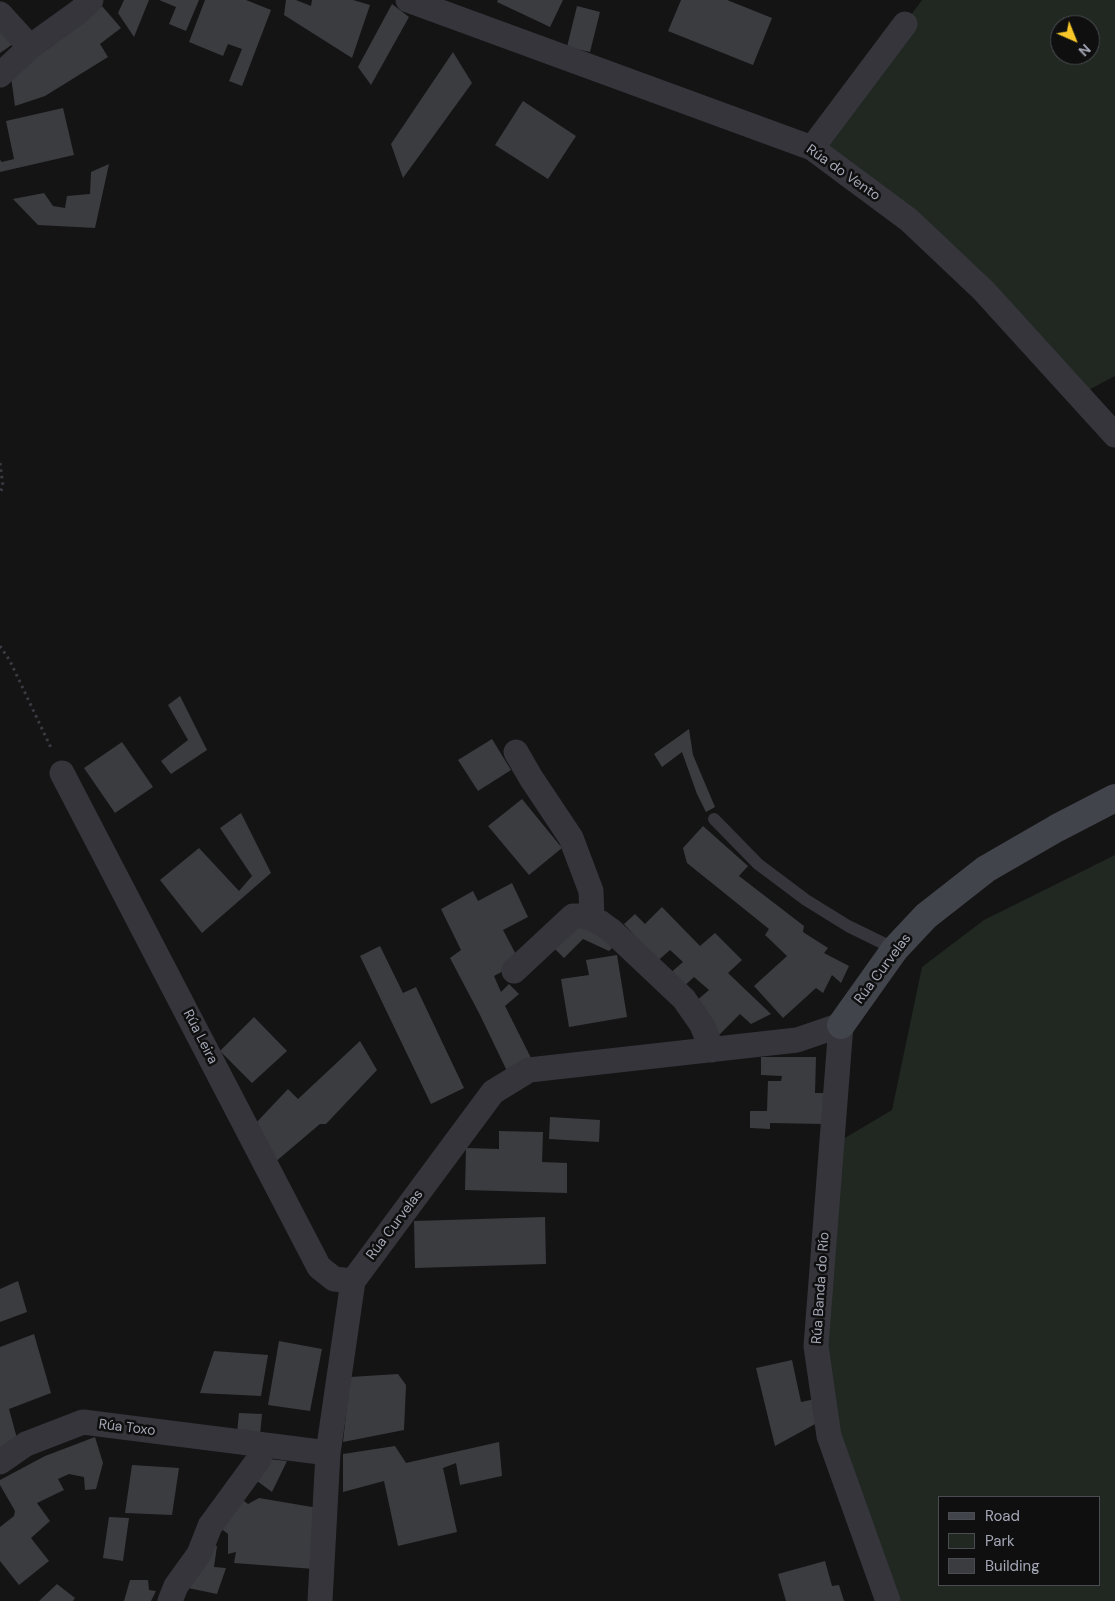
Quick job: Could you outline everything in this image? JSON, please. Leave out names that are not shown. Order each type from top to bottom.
[{"type":"street","points":[[0,74],[30,47],[80,11],[91,0]]},
{"type":"street","name":"Rúa do Vento","points":[[408,0],[812,148],[909,220],[977,284],[1115,435]]},
{"type":"street","points":[[0,14],[30,47]]},
{"type":"street","points":[[812,148],[905,24]]},
{"type":"street","points":[[516,752],[571,838],[591,891],[592,919]]},
{"type":"street","name":"Rúa Leira","points":[[62,773],[319,1267],[334,1279],[353,1281]]},
{"type":"street","name":"Rúa Curvelas","points":[[320,1601],[328,1453],[353,1281],[493,1092],[529,1070],[797,1040],[841,1026],[895,949],[926,916],[986,870],[1057,828],[1115,798]]},
{"type":"street","points":[[514,971],[573,916],[585,916],[601,923],[612,931],[684,998],[702,1025],[712,1050]]},
{"type":"street","name":"Rúa Banda do Río","points":[[841,1026],[816,1346],[829,1436],[888,1601]]},
{"type":"street","name":"Rúa Toxo","points":[[0,1462],[26,1444],[83,1422],[328,1453]]},
{"type":"street","points":[[170,1601],[176,1586],[199,1554],[210,1526],[258,1459],[264,1445]]},
{"type":"lane","points":[[714,819],[758,864],[806,900],[848,926],[895,949]]},
{"type":"path","points":[[0,463],[3,486],[0,493]]},
{"type":"path","points":[[0,646],[10,661],[62,773]]},
{"type":"green space","points":[[922,0],[1115,0],[1115,376],[1079,395],[909,220],[812,148]]},
{"type":"green space","points":[[1115,855],[1115,1601],[888,1601],[829,1436],[819,1346],[838,1142],[892,1110],[922,967],[984,920]]},
{"type":"building","points":[[124,0],[149,0],[134,37],[118,13]]},
{"type":"building","points":[[159,0],[199,0],[186,31],[169,24],[176,7]]},
{"type":"building","points":[[205,0],[246,0],[271,10],[242,86],[229,81],[242,49],[228,44],[223,56],[189,42]]},
{"type":"building","points":[[286,0],[296,0],[311,6],[312,0],[353,0],[370,5],[352,58],[284,15]]},
{"type":"building","points":[[498,0],[563,0],[550,27],[497,2]]},
{"type":"building","points":[[681,0],[727,0],[772,18],[753,65],[668,31]]},
{"type":"building","points":[[392,4],[409,17],[371,85],[358,67]]},
{"type":"building","points":[[102,6],[121,28],[100,44],[108,57],[45,96],[15,106],[11,77]]},
{"type":"building","points":[[577,6],[600,12],[590,52],[567,47]]},
{"type":"building","points":[[0,21],[13,44],[0,53]]},
{"type":"building","points":[[453,52],[472,83],[403,178],[391,144]]},
{"type":"building","points":[[523,101],[576,136],[548,179],[495,145]]},
{"type":"building","points":[[63,108],[74,155],[0,172],[0,160],[2,162],[14,159],[6,121]]},
{"type":"building","points":[[109,164],[95,228],[38,225],[13,199],[44,193],[53,206],[65,208],[67,196],[90,194],[91,172]]},
{"type":"building","points":[[180,696],[207,750],[171,774],[161,761],[188,740],[168,705]]},
{"type":"building","points":[[689,729],[693,755],[715,807],[706,812],[697,794],[682,752],[662,767],[654,754]]},
{"type":"building","points":[[492,739],[511,770],[478,791],[458,760]]},
{"type":"building","points":[[122,742],[153,787],[115,813],[84,768]]},
{"type":"building","points":[[522,799],[562,848],[529,875],[488,826]]},
{"type":"building","points":[[241,813],[271,873],[202,933],[160,880],[199,848],[239,891],[252,876],[220,828]]},
{"type":"building","points":[[703,826],[748,866],[739,876],[804,926],[803,932],[828,948],[824,953],[849,966],[841,983],[832,975],[823,993],[816,988],[783,1018],[754,986],[787,956],[765,935],[769,929],[687,863],[683,848]]},
{"type":"building","points":[[512,883],[528,917],[503,930],[520,962],[494,976],[501,992],[509,984],[519,994],[505,1006],[531,1058],[507,1071],[450,958],[461,950],[441,909],[473,891],[478,901]]},
{"type":"building","points":[[662,907],[700,946],[715,933],[742,960],[728,973],[771,1014],[751,1024],[740,1014],[719,1035],[695,1002],[709,990],[694,977],[681,989],[668,975],[683,962],[670,950],[654,964],[635,936],[624,924],[635,914],[645,924]]},
{"type":"building","points":[[576,927],[591,928],[615,945],[609,951],[583,939],[564,958],[553,947]]},
{"type":"building","points":[[380,946],[403,993],[416,987],[464,1088],[431,1104],[360,956]]},
{"type":"building","points":[[617,955],[627,1017],[569,1027],[561,979],[589,975],[586,960]]},
{"type":"building","points":[[254,1017],[287,1051],[252,1083],[220,1051]]},
{"type":"building","points":[[360,1041],[377,1070],[326,1124],[320,1124],[274,1163],[254,1125],[288,1089],[298,1099]]},
{"type":"building","points":[[761,1057],[816,1057],[815,1093],[824,1093],[823,1124],[770,1123],[770,1129],[750,1128],[750,1111],[767,1111],[768,1081],[781,1081],[782,1076],[761,1075]]},
{"type":"building","points":[[550,1117],[600,1120],[599,1142],[549,1139]]},
{"type":"building","points":[[499,1131],[543,1132],[542,1162],[567,1163],[567,1193],[465,1190],[466,1148],[499,1149]]},
{"type":"building","points":[[545,1217],[546,1264],[415,1268],[414,1221]]},
{"type":"building","points":[[18,1281],[27,1312],[0,1322],[0,1289]]},
{"type":"building","points":[[34,1334],[51,1393],[9,1409],[18,1442],[0,1450],[0,1347]]},
{"type":"building","points":[[279,1341],[322,1349],[310,1411],[268,1405]]},
{"type":"building","points":[[214,1351],[268,1355],[261,1396],[200,1393]]},
{"type":"building","points":[[792,1360],[801,1402],[815,1399],[817,1423],[775,1446],[756,1368]]},
{"type":"building","points":[[398,1374],[406,1385],[404,1430],[343,1442],[350,1377]]},
{"type":"building","points":[[239,1413],[262,1414],[260,1435],[237,1433]]},
{"type":"building","points":[[95,1437],[103,1463],[96,1489],[85,1490],[84,1477],[69,1474],[58,1479],[64,1490],[37,1503],[50,1521],[31,1538],[49,1561],[19,1585],[0,1561],[0,1527],[14,1516],[15,1511],[0,1485],[0,1480],[45,1456]]},
{"type":"building","points":[[499,1442],[502,1476],[460,1485],[456,1463],[443,1468],[457,1532],[398,1546],[384,1481],[343,1492],[343,1454],[395,1446],[406,1463]]},
{"type":"building","points":[[267,1459],[287,1461],[272,1492],[253,1478]]},
{"type":"building","points":[[132,1465],[179,1468],[172,1515],[125,1513]]},
{"type":"building","points":[[239,1497],[248,1504],[259,1498],[318,1508],[314,1569],[234,1563],[236,1552],[228,1554],[228,1534],[218,1526]]},
{"type":"building","points":[[109,1517],[129,1518],[123,1561],[103,1558]]},
{"type":"building","points":[[208,1544],[217,1546],[214,1567],[226,1568],[217,1594],[188,1588]]},
{"type":"building","points":[[825,1561],[832,1586],[839,1585],[844,1601],[786,1601],[778,1574]]},
{"type":"building","points":[[130,1580],[148,1580],[149,1590],[156,1591],[151,1601],[124,1601]]},
{"type":"building","points":[[57,1584],[75,1598],[73,1601],[39,1601]]}]
